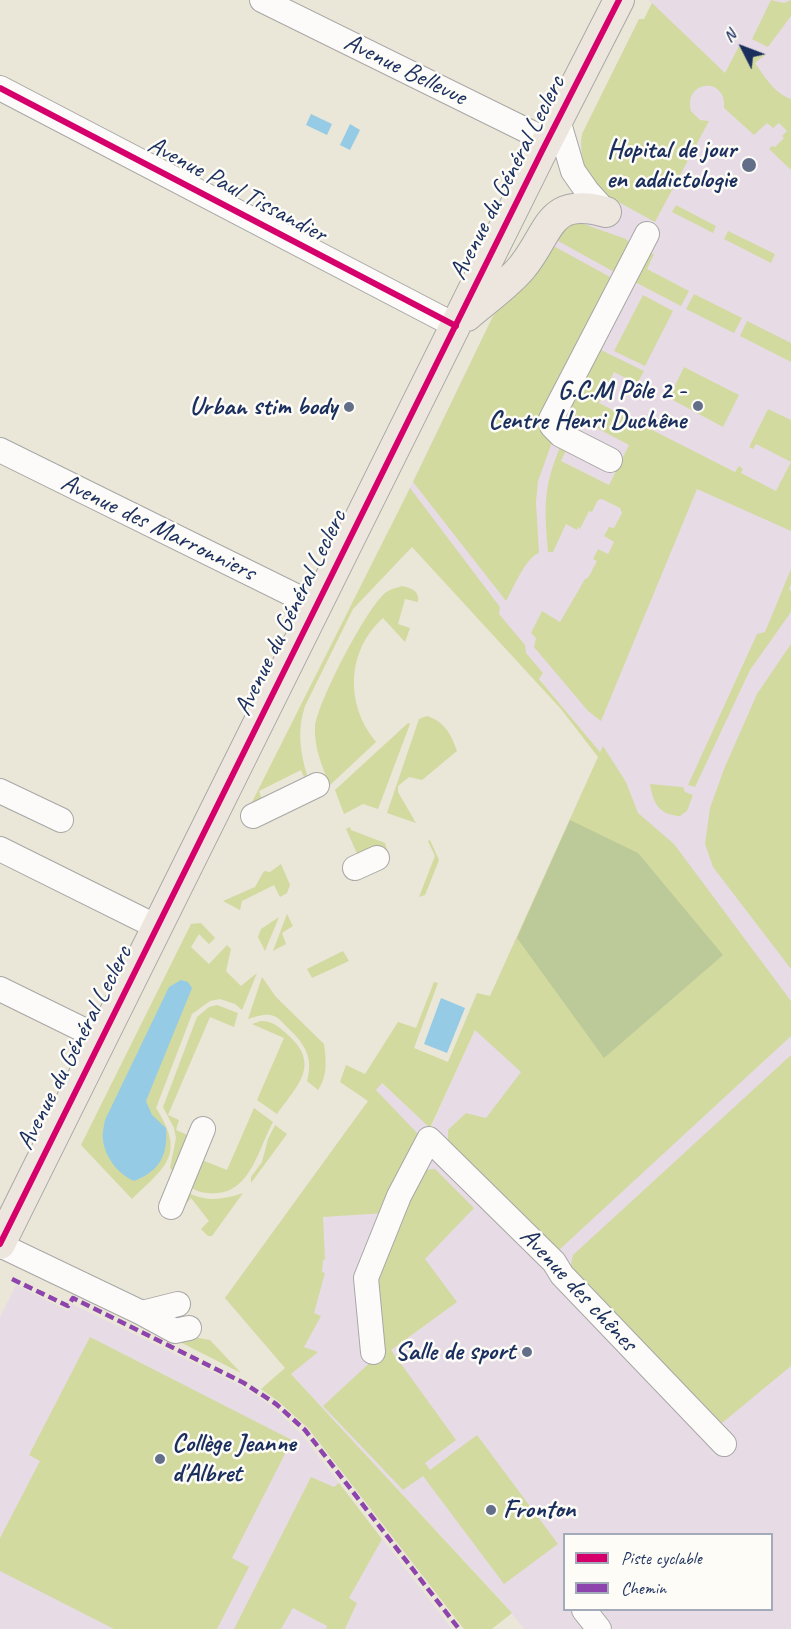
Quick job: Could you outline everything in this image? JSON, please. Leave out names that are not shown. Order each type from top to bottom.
[{"type":"main road","name":"Avenue du Général Leclerc","points":[[0,1244],[553,130],[620,0]]},
{"type":"main road","points":[[456,326],[523,267],[548,225],[555,218],[573,208],[593,208],[606,212]]},
{"type":"street","name":"Avenue Bellevue","points":[[262,0],[553,130]]},
{"type":"street","name":"Avenue Paul Tissandier","points":[[0,88],[456,326]]},
{"type":"street","points":[[553,130],[573,171],[606,212]]},
{"type":"street","points":[[610,460],[561,435],[552,426],[552,419],[647,234]]},
{"type":"street","name":"Avenue des Marronniers","points":[[0,450],[316,606]]},
{"type":"street","points":[[253,816],[317,785]]},
{"type":"street","points":[[0,791],[61,820]]},
{"type":"street","points":[[0,849],[157,927]]},
{"type":"street","points":[[355,868],[377,858]]},
{"type":"street","points":[[0,989],[102,1039]]},
{"type":"street","points":[[171,1208],[203,1129]]},
{"type":"street","name":"Avenue des chênes","points":[[373,1352],[366,1278],[399,1196],[429,1139],[554,1262],[562,1275],[724,1444]]},
{"type":"street","points":[[0,1244],[175,1331],[189,1328]]},
{"type":"street","points":[[142,1313],[178,1304]]},
{"type":"street","points":[[585,1611],[599,1629]]},
{"type":"shaded area","points":[[648,0],[791,0],[791,1629],[524,1629],[505,1605],[280,1362],[225,1298],[381,1083],[431,1127],[600,753],[400,508],[493,316],[538,262],[583,173],[580,144],[582,134],[639,19],[644,19],[652,3]]},
{"type":"shaded area","name":"Collège Jeanne d'Albret","points":[[16,1285],[68,1311],[72,1304],[241,1386],[272,1406],[302,1435],[452,1629],[0,1629],[0,1317]]},
{"type":"green space","points":[[771,0],[784,3],[791,0],[791,16],[768,47],[752,39]]},
{"type":"green space","points":[[652,3],[725,73],[739,46],[765,55],[755,63],[775,89],[791,99],[791,170],[769,149],[772,146],[775,147],[784,138],[782,136],[787,131],[779,123],[773,128],[767,123],[754,135],[724,108],[723,98],[719,91],[706,86],[693,93],[690,101],[691,111],[700,120],[709,121],[655,222],[591,187],[581,148],[582,134],[639,19],[644,19]]},
{"type":"green space","points":[[676,205],[716,226],[713,233],[672,212]]},
{"type":"green space","points":[[578,222],[629,242],[630,248],[616,273],[551,237],[556,227]]},
{"type":"green space","points":[[728,231],[775,254],[771,263],[724,239]]},
{"type":"green space","points":[[548,243],[612,278],[538,481],[536,502],[539,553],[529,560],[506,601],[413,482],[493,316],[538,262]]},
{"type":"green space","points":[[650,253],[654,254],[647,269],[689,291],[681,306],[631,280]]},
{"type":"green space","points":[[694,294],[742,318],[734,333],[686,309]]},
{"type":"green space","points":[[643,295],[673,311],[645,366],[614,351]]},
{"type":"green space","points":[[747,321],[791,343],[791,362],[740,336]]},
{"type":"green space","points":[[597,348],[644,371],[637,384],[614,372],[599,403],[735,472],[739,466],[743,469],[741,473],[776,491],[791,462],[791,531],[697,489],[601,721],[588,711],[534,647],[536,638],[531,633],[542,611],[560,622],[597,561],[593,559],[598,549],[608,554],[614,542],[604,536],[609,527],[614,528],[622,513],[620,508],[602,499],[598,500],[592,512],[589,511],[580,529],[578,527],[577,530],[566,524],[553,552],[548,552],[546,497],[551,473],[561,445],[567,448],[561,461],[609,485],[629,445],[576,417],[569,430],[561,422]]},
{"type":"green space","points":[[684,367],[739,395],[723,427],[669,398]]},
{"type":"green space","points":[[768,409],[791,420],[791,462],[756,444],[753,449],[749,447]]},
{"type":"green space","points":[[410,488],[500,607],[499,614],[525,645],[526,653],[543,673],[539,679],[600,752],[603,746],[626,782],[638,813],[674,844],[791,1001],[791,1036],[559,1250],[548,1251],[448,1148],[448,1130],[466,1113],[486,1118],[521,1072],[475,1030],[430,1128],[382,1083],[376,1090],[418,1134],[420,1139],[385,1213],[323,1217],[325,1260],[323,1260],[322,1272],[325,1273],[314,1313],[321,1316],[304,1347],[318,1352],[291,1374],[512,1613],[492,1629],[464,1629],[308,1428],[261,1389],[285,1368],[225,1298],[368,1101],[340,1082],[346,1065],[365,1074],[398,1022],[416,1028],[434,982],[438,983],[414,1048],[448,1062],[477,993],[490,996],[598,757],[561,709],[412,547],[353,609],[305,706],[300,740],[307,775],[304,777],[301,770],[259,791],[263,803],[248,810]]},
{"type":"green space","points":[[791,569],[789,589],[791,591],[791,612],[750,670],[695,787],[688,785],[757,634],[765,632]]},
{"type":"green space","points":[[402,586],[418,595],[418,602],[405,599],[398,624],[410,628],[405,642],[383,618],[371,631],[356,662],[355,695],[359,712],[376,742],[330,785],[321,764],[316,742],[315,727],[324,698],[366,617],[385,593]]},
{"type":"green space","points":[[791,644],[791,969],[713,867],[705,844],[710,808],[724,769],[757,694]]},
{"type":"green space","points":[[427,716],[446,729],[457,751],[422,780],[409,777],[398,786],[398,792],[416,823],[387,813],[419,719]]},
{"type":"green space","points":[[408,723],[410,724],[378,809],[363,804],[344,814],[335,790]]},
{"type":"green space","points":[[650,784],[683,787],[685,792],[693,795],[687,811],[680,816],[662,810],[655,802]]},
{"type":"green space","points":[[570,820],[638,853],[723,955],[604,1058],[517,938]]},
{"type":"green space","points":[[350,827],[351,830],[385,843],[388,854],[360,860],[346,829]]},
{"type":"green space","points":[[430,840],[439,860],[425,895],[419,897],[435,856],[428,841]]},
{"type":"green space","points":[[281,864],[290,885],[287,893],[280,897],[274,885],[242,901],[240,910],[223,901],[255,887],[264,871],[270,872]]},
{"type":"green space","points":[[287,914],[293,926],[282,933],[286,944],[273,951]]},
{"type":"green space","points":[[279,917],[265,951],[258,937],[261,929]]},
{"type":"green space","points":[[201,923],[215,938],[209,944],[199,934],[191,947],[209,964],[227,945],[231,949],[226,971],[241,986],[257,973],[242,1010],[235,1004],[220,999],[210,1001],[192,1014],[156,1108],[170,1137],[171,1149],[168,1159],[132,1199],[81,1145],[191,924]]},
{"type":"green space","points":[[343,951],[349,961],[312,978],[307,969]]},
{"type":"green space","points":[[262,977],[276,997],[324,1044],[325,1073],[318,1090],[307,1081],[309,1065],[306,1051],[293,1033],[273,1016],[262,1015],[248,1019]]},
{"type":"green space","points":[[217,1005],[238,1013],[234,1027],[210,1017],[168,1115],[179,1120],[176,1130],[192,1137],[177,1175],[170,1168],[176,1138],[174,1128],[163,1107],[197,1017],[209,1007]]},
{"type":"green space","points":[[261,1021],[272,1023],[282,1029],[298,1046],[303,1056],[304,1066],[298,1085],[277,1114],[257,1100],[284,1038],[252,1024]]},
{"type":"green space","points":[[791,1055],[791,1366],[722,1423],[569,1273],[573,1255]]},
{"type":"green space","points":[[254,1108],[273,1122],[246,1176],[238,1185],[217,1193],[200,1192],[187,1184],[197,1158],[227,1170]]},
{"type":"green space","points":[[275,1125],[287,1134],[251,1183],[251,1177],[262,1162],[268,1139]]},
{"type":"green space","points":[[435,1169],[474,1208],[425,1259],[457,1302],[391,1350],[456,1440],[425,1463],[430,1470],[477,1435],[558,1544],[504,1584],[423,1476],[403,1490],[323,1406],[376,1357],[378,1277],[421,1170]]},
{"type":"green space","points":[[184,1190],[206,1199],[243,1193],[212,1236],[208,1236],[201,1229],[209,1221],[191,1198],[182,1209]]},
{"type":"green space","points":[[90,1337],[292,1440],[232,1558],[249,1567],[217,1629],[114,1629],[0,1571],[0,1538],[40,1461],[29,1455]]},
{"type":"green space","points":[[193,1337],[210,1340],[241,1373],[174,1339]]},
{"type":"green space","points":[[311,1477],[334,1487],[339,1483],[382,1539],[349,1598],[357,1603],[345,1629],[326,1629],[327,1626],[293,1608],[281,1629],[234,1629]]},
{"type":"water","points":[[311,114],[332,124],[327,135],[306,125]]},
{"type":"water","points":[[350,124],[360,130],[350,150],[340,145]]},
{"type":"water","points":[[181,980],[188,982],[192,988],[146,1101],[152,1115],[166,1128],[166,1146],[161,1161],[156,1167],[134,1181],[118,1169],[106,1153],[103,1138],[105,1120],[169,987]]},
{"type":"water","points":[[441,998],[465,1008],[447,1053],[424,1044]]},
{"type":"marked path","points":[[12,1279],[68,1306],[73,1298],[244,1383],[276,1404],[305,1430],[459,1629]]},
{"type":"cycle path","points":[[0,1244],[619,0]]},
{"type":"cycle path","points":[[0,88],[456,326]]},
{"type":"place","name":"Hopital de jour en addictologie","points":[[749,165]]},
{"type":"place","name":"G.C.M Pôle 2 - Centre Henri Duchêne","points":[[698,406]]},
{"type":"place","name":"Urban stim body","points":[[349,407]]},
{"type":"place","name":"Salle de sport","points":[[527,1352]]},
{"type":"place","name":"Collège Jeanne d'Albret","points":[[160,1459]]},
{"type":"place","name":"Fronton","points":[[491,1510]]}]
